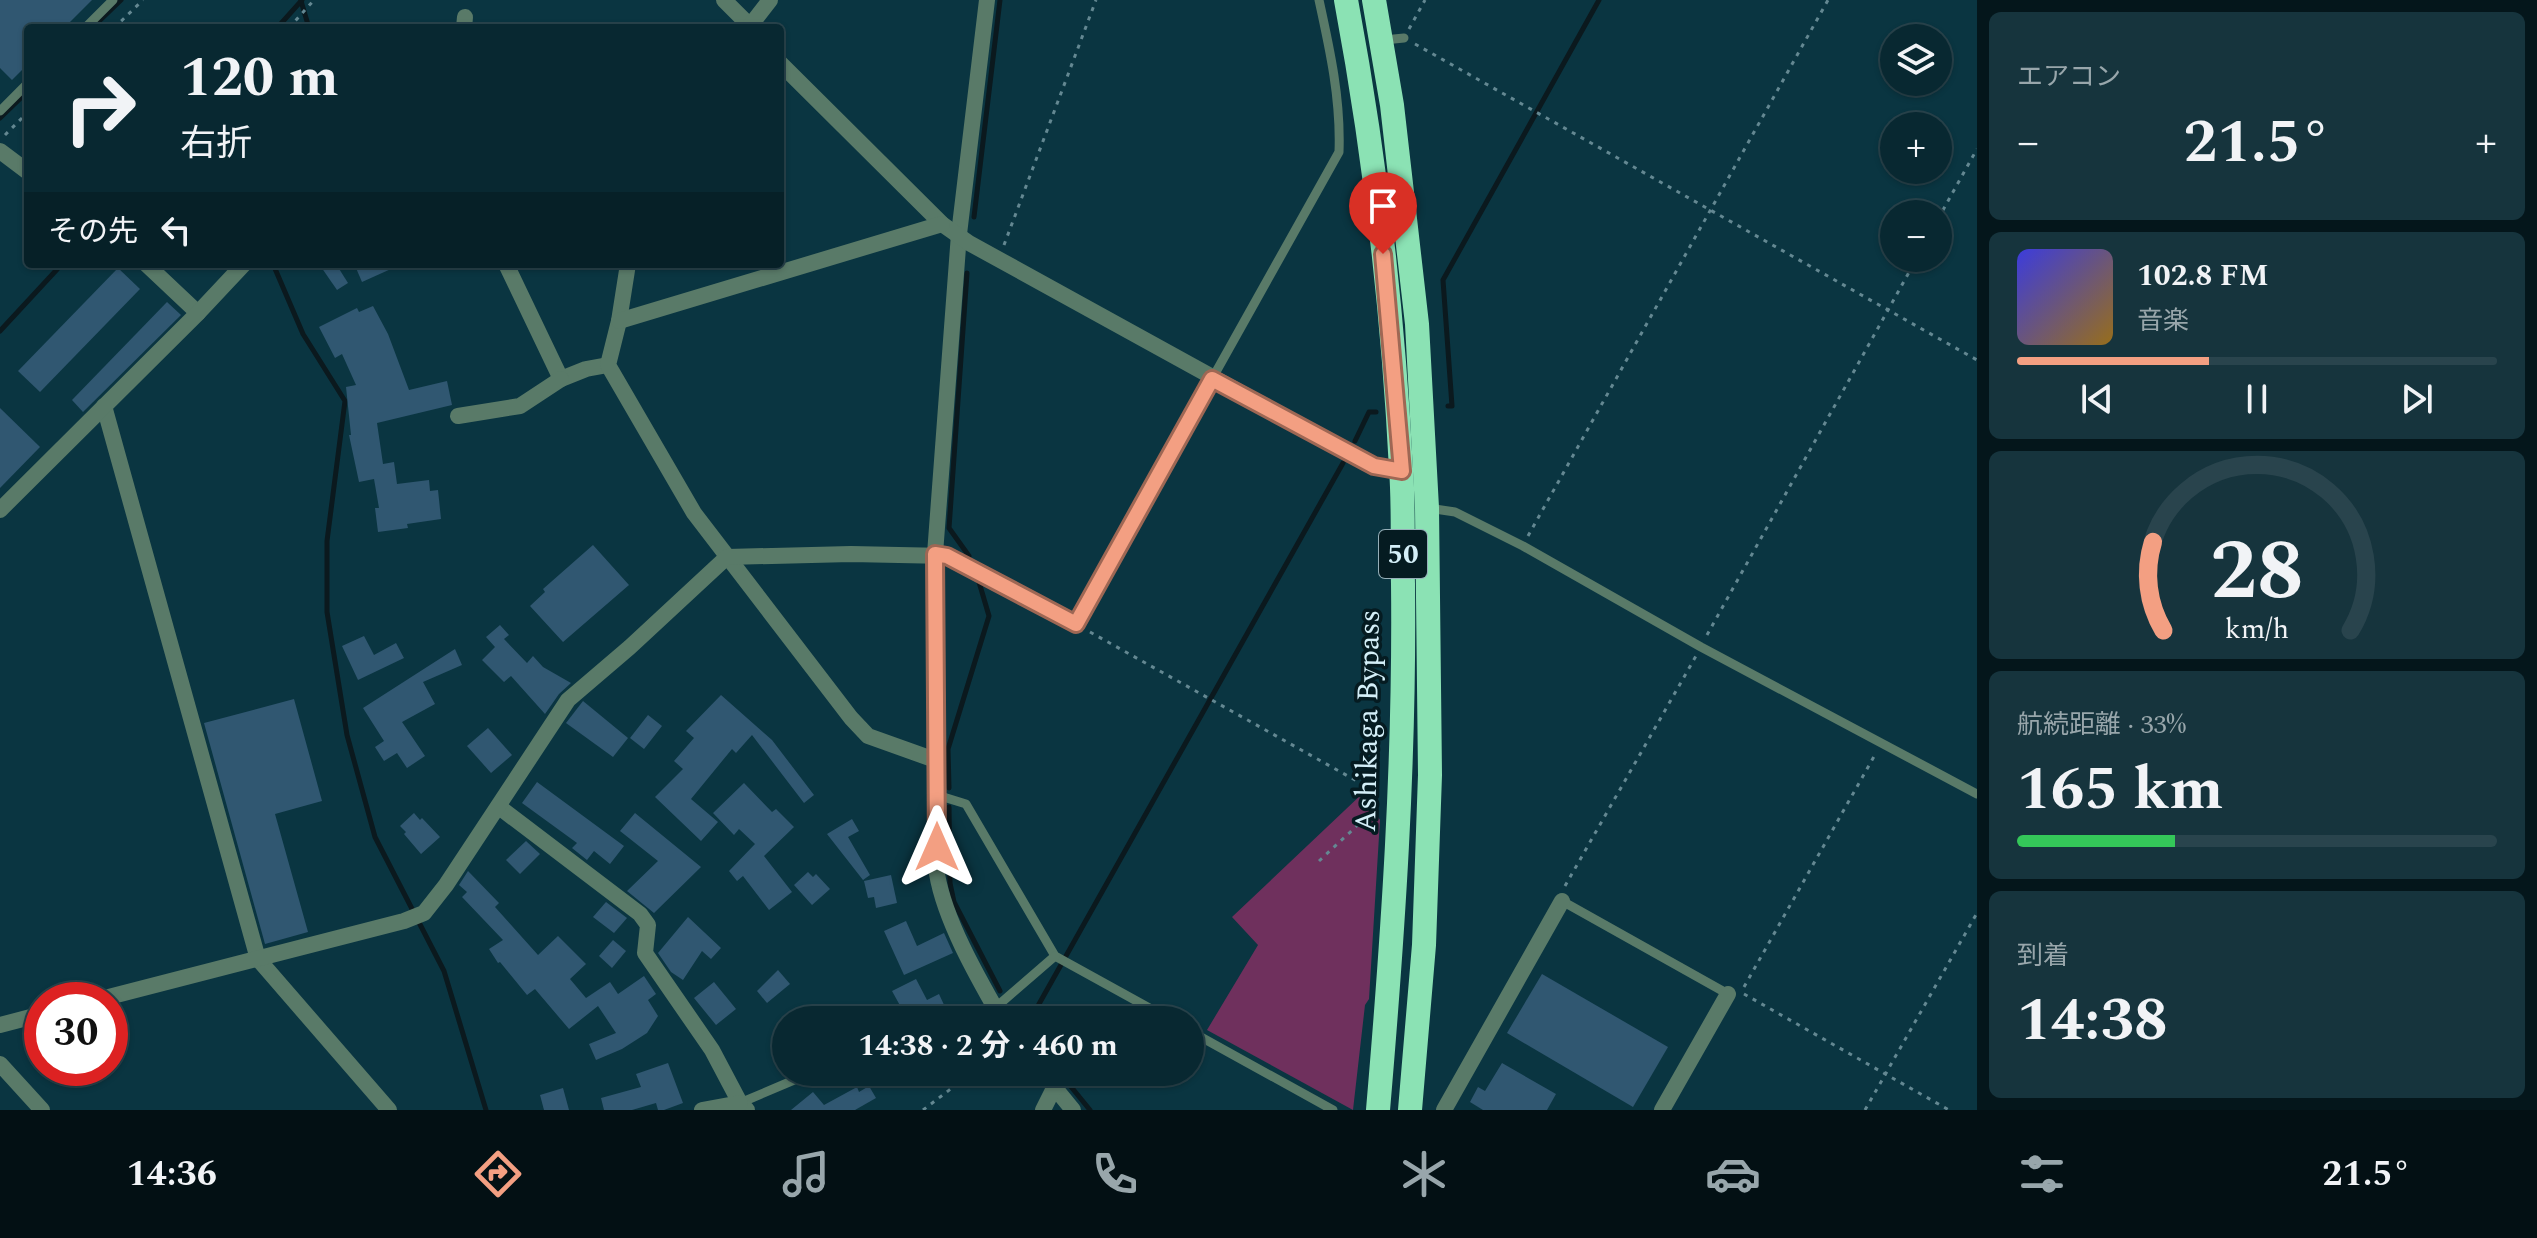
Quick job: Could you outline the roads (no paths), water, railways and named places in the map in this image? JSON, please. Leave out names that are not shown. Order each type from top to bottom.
[{"type":"highway","name":"Ashikaga Bypass","points":[[1346,0],[1381,227],[1402,471],[1403,633],[1388,812],[1393,938],[1378,1110]]},
{"type":"highway","name":"Ashikaga Bypass","points":[[1374,0],[1393,39],[1417,324],[1427,508],[1430,775],[1424,945],[1410,1110]]},
{"type":"street","points":[[724,0],[748,24]]},
{"type":"street","points":[[753,24],[770,0]]},
{"type":"street","points":[[987,0],[959,234],[935,554],[937,874],[940,895],[948,916],[995,1006]]},
{"type":"street","points":[[784,67],[942,224],[969,243],[1374,466],[1402,471]]},
{"type":"street","points":[[0,151],[24,169]]},
{"type":"street","points":[[619,321],[942,224]]},
{"type":"street","points":[[150,268],[198,313]]},
{"type":"street","points":[[0,510],[240,268]]},
{"type":"street","points":[[508,268],[561,379]]},
{"type":"street","points":[[627,268],[608,365],[694,513],[868,736],[938,761]]},
{"type":"street","points":[[458,416],[520,406],[561,379],[586,369],[608,365]]},
{"type":"street","points":[[128,992],[404,921],[424,913],[499,807],[568,700],[727,557],[851,554],[947,556],[1076,624],[1212,379]]},
{"type":"street","points":[[104,406],[258,959],[389,1110]]},
{"type":"street","points":[[499,807],[640,914],[648,925],[645,953],[712,1050],[743,1106],[702,1110]]},
{"type":"street","points":[[1444,1110],[1562,901]]},
{"type":"street","points":[[1662,1110],[1728,994]]},
{"type":"street","points":[[0,1025],[24,1019]]},
{"type":"street","points":[[0,1064],[42,1110]]},
{"type":"street","points":[[1043,1110],[1054,1088],[1073,1110]]},
{"type":"lane","points":[[89,24],[113,0]]},
{"type":"lane","points":[[1212,379],[1339,152],[1340,130],[1333,61],[1319,0]]},
{"type":"lane","points":[[1333,61],[1357,58]]},
{"type":"lane","points":[[0,111],[24,87]]},
{"type":"lane","points":[[1427,508],[1455,512],[1523,546],[1701,647],[1977,794]]},
{"type":"lane","points":[[937,795],[966,804],[1055,956],[1146,1006]]},
{"type":"lane","points":[[1562,901],[1728,994]]},
{"type":"lane","points":[[1007,1006],[1055,956]]},
{"type":"lane","points":[[1204,1039],[1333,1110]]},
{"type":"lane","points":[[743,1106],[784,1086]]},
{"type":"waterway","points":[[96,24],[121,0]]},
{"type":"waterway","points":[[281,24],[302,0]]},
{"type":"waterway","points":[[974,217],[1000,0]]},
{"type":"waterway","points":[[1448,406],[1452,406],[1443,280],[1599,0]]},
{"type":"waterway","points":[[301,1],[308,24]]},
{"type":"waterway","points":[[0,118],[24,95]]},
{"type":"waterway","points":[[0,331],[58,268]]},
{"type":"waterway","points":[[275,268],[303,334],[345,401],[327,541],[327,612],[347,735],[375,837],[444,971],[486,1110]]},
{"type":"waterway","points":[[967,273],[949,528],[969,556]]},
{"type":"waterway","points":[[1355,441],[1369,412],[1376,412]]},
{"type":"waterway","points":[[1038,1006],[1343,463]]},
{"type":"waterway","points":[[949,788],[948,749],[989,616],[979,582]]},
{"type":"waterway","points":[[949,807],[950,883],[954,902],[1000,991]]},
{"type":"waterway","points":[[1070,1086],[1090,1110]]}]
